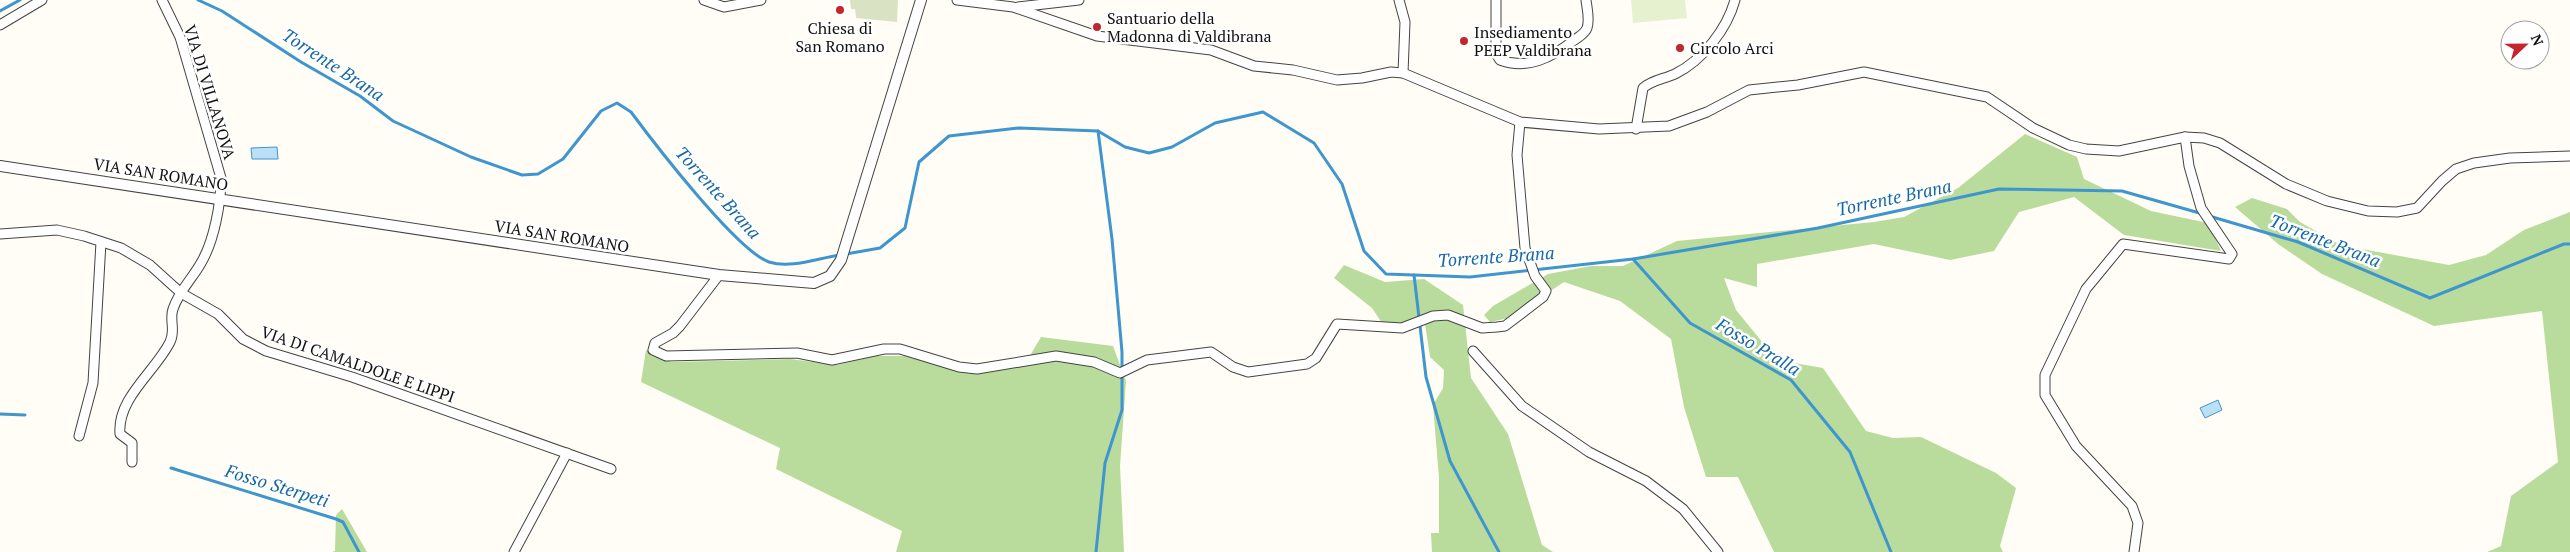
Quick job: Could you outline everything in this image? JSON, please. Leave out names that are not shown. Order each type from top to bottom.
[{"type":"street","points":[[0,25],[42,0]]},
{"type":"street","name":"VIA DI VILLANOVA","points":[[132,462],[132,443],[120,434],[123,413],[129,399],[153,370],[170,341],[174,330],[172,313],[181,293],[202,262],[221,199],[221,178],[182,46],[162,0]]},
{"type":"street","points":[[704,0],[724,7],[760,0]]},
{"type":"street","name":"VIA SAN ROMANO","points":[[0,166],[719,275],[814,282],[830,276],[841,260],[921,0]]},
{"type":"street","points":[[957,0],[1013,7],[1097,36],[1210,50],[1254,66],[1293,70],[1337,80],[1362,78],[1391,72],[1403,73],[1520,122],[1582,128],[1636,129],[1683,122],[1749,90],[1808,83],[1854,72],[1864,72],[1987,97],[2033,128],[2077,148],[2119,151],[2185,137],[2204,138],[2220,143],[2286,184],[2327,201],[2368,210],[2398,212],[2417,208],[2456,169],[2474,163],[2510,158],[2570,156]]},
{"type":"street","points":[[1013,7],[1079,0]]},
{"type":"street","points":[[1400,0],[1405,22],[1403,73]]},
{"type":"street","points":[[1496,0],[1496,54],[1500,60],[1514,62],[1536,62],[1549,58],[1582,34],[1588,22],[1586,0]]},
{"type":"street","points":[[1636,129],[1643,88],[1680,71],[1717,39],[1729,18],[1735,0]]},
{"type":"street","points":[[719,275],[680,326],[673,333],[655,344],[652,350],[666,356],[797,353],[832,360],[884,349],[900,349],[958,367],[977,369],[1032,358],[1056,356],[1094,362],[1120,374],[1147,360],[1211,352],[1233,367],[1248,372],[1307,364],[1316,358],[1337,324],[1402,328],[1433,316],[1448,315],[1482,328],[1505,326],[1543,297],[1546,291],[1535,276],[1525,248],[1517,155],[1520,122]]},
{"type":"street","points":[[2134,552],[2138,523],[2132,506],[2076,446],[2045,395],[2045,375],[2086,288],[2124,244],[2228,259],[2232,254],[2201,208],[2189,166],[2185,137]]},
{"type":"street","name":"VIA DI CAMALDOLE E LIPPI","points":[[0,234],[57,230],[101,242],[137,256],[181,293],[218,314],[243,339],[266,351],[352,377],[611,469]]},
{"type":"street","points":[[79,436],[94,383],[101,242]]},
{"type":"street","points":[[1473,351],[1522,406],[1589,452],[1646,481],[1683,509],[1718,552]]},
{"type":"street","points":[[514,552],[567,453]]},
{"type":"green space","points":[[850,0],[898,0],[897,22],[856,18],[855,9],[851,9]]},
{"type":"green space","points":[[1631,0],[1685,0],[1687,18],[1633,23]]},
{"type":"green space","points":[[2025,134],[2077,157],[2084,179],[2151,211],[2208,223],[2221,251],[2124,235],[2074,197],[2019,212],[1994,251],[1950,260],[1874,244],[1757,264],[1757,287],[1724,278],[1736,310],[1777,360],[1823,368],[1866,431],[1893,438],[1921,437],[1996,473],[2016,488],[2000,546],[2003,552],[1774,552],[1738,477],[1706,477],[1684,407],[1671,339],[1620,301],[1564,282],[1509,318],[1490,322],[1484,315],[1493,306],[1548,274],[1591,266],[1623,266],[1677,241],[1874,222],[1904,217],[1958,188]]},
{"type":"green space","points":[[2252,198],[2287,209],[2300,222],[2340,245],[2449,265],[2486,255],[2524,230],[2570,212],[2570,552],[2487,552],[2501,546],[2511,496],[2558,462],[2542,311],[2434,326],[2322,274],[2278,244],[2235,207]]},
{"type":"green space","points":[[1344,265],[1385,282],[1424,279],[1463,305],[1471,378],[1508,434],[1542,545],[1553,552],[1432,552],[1431,533],[1439,533],[1439,478],[1433,405],[1443,388],[1444,370],[1430,357],[1425,324],[1382,323],[1372,308],[1334,278]]},
{"type":"green space","points":[[1041,337],[1113,346],[1126,381],[1120,466],[1124,552],[896,552],[902,531],[776,469],[780,448],[641,382],[646,350],[671,362],[790,359],[837,365],[875,356],[905,356],[974,372],[1019,364],[1031,354]]},
{"type":"green space","points":[[342,509],[367,552],[332,552],[335,551],[336,515]]},
{"type":"water","points":[[277,147],[278,159],[252,159],[251,148]]},
{"type":"water","points":[[2218,400],[2222,410],[2205,418],[2200,408]]},
{"type":"waterway","name":"Torrente Brana","points":[[0,11],[20,0]]},
{"type":"waterway","name":"Torrente Brana","points":[[198,0],[222,11],[301,62],[360,96],[393,121],[471,157],[522,175],[538,174],[563,159],[601,111],[617,103],[631,112],[717,218],[755,254],[777,264],[795,264],[840,255]]},
{"type":"waterway","name":"Torrente Brana","points":[[846,254],[880,248],[905,228],[919,162],[949,136],[1019,128],[1098,131],[1125,147],[1149,153],[1172,147],[1215,123],[1263,112],[1314,143],[1342,184],[1364,251],[1386,274],[1470,277],[1633,259],[1818,228],[1999,189],[2122,191],[2203,214]]},
{"type":"waterway","points":[[1096,552],[1105,463],[1122,410],[1122,352],[1112,239],[1098,131]]},
{"type":"waterway","name":"Torrente Brana","points":[[2209,216],[2298,242],[2430,298],[2564,244],[2570,244]]},
{"type":"waterway","name":"Fosso Pralla","points":[[1633,259],[1690,323],[1791,380],[1850,452],[1891,552]]},
{"type":"waterway","points":[[1414,275],[1426,377],[1450,461],[1499,552]]},
{"type":"waterway","name":"Fosso Sterpeti","points":[[0,414],[25,415]]},
{"type":"waterway","name":"Fosso Sterpeti","points":[[171,468],[343,522],[359,552]]},
{"type":"place","name":"Chiesa di San Romano","points":[[840,10]]},
{"type":"place","name":"Santuario della Madonna di Valdibrana","points":[[1097,27]]},
{"type":"place","name":"Insediamento PEEP Valdibrana","points":[[1464,41]]},
{"type":"place","name":"Circolo Arci","points":[[1680,48]]}]
